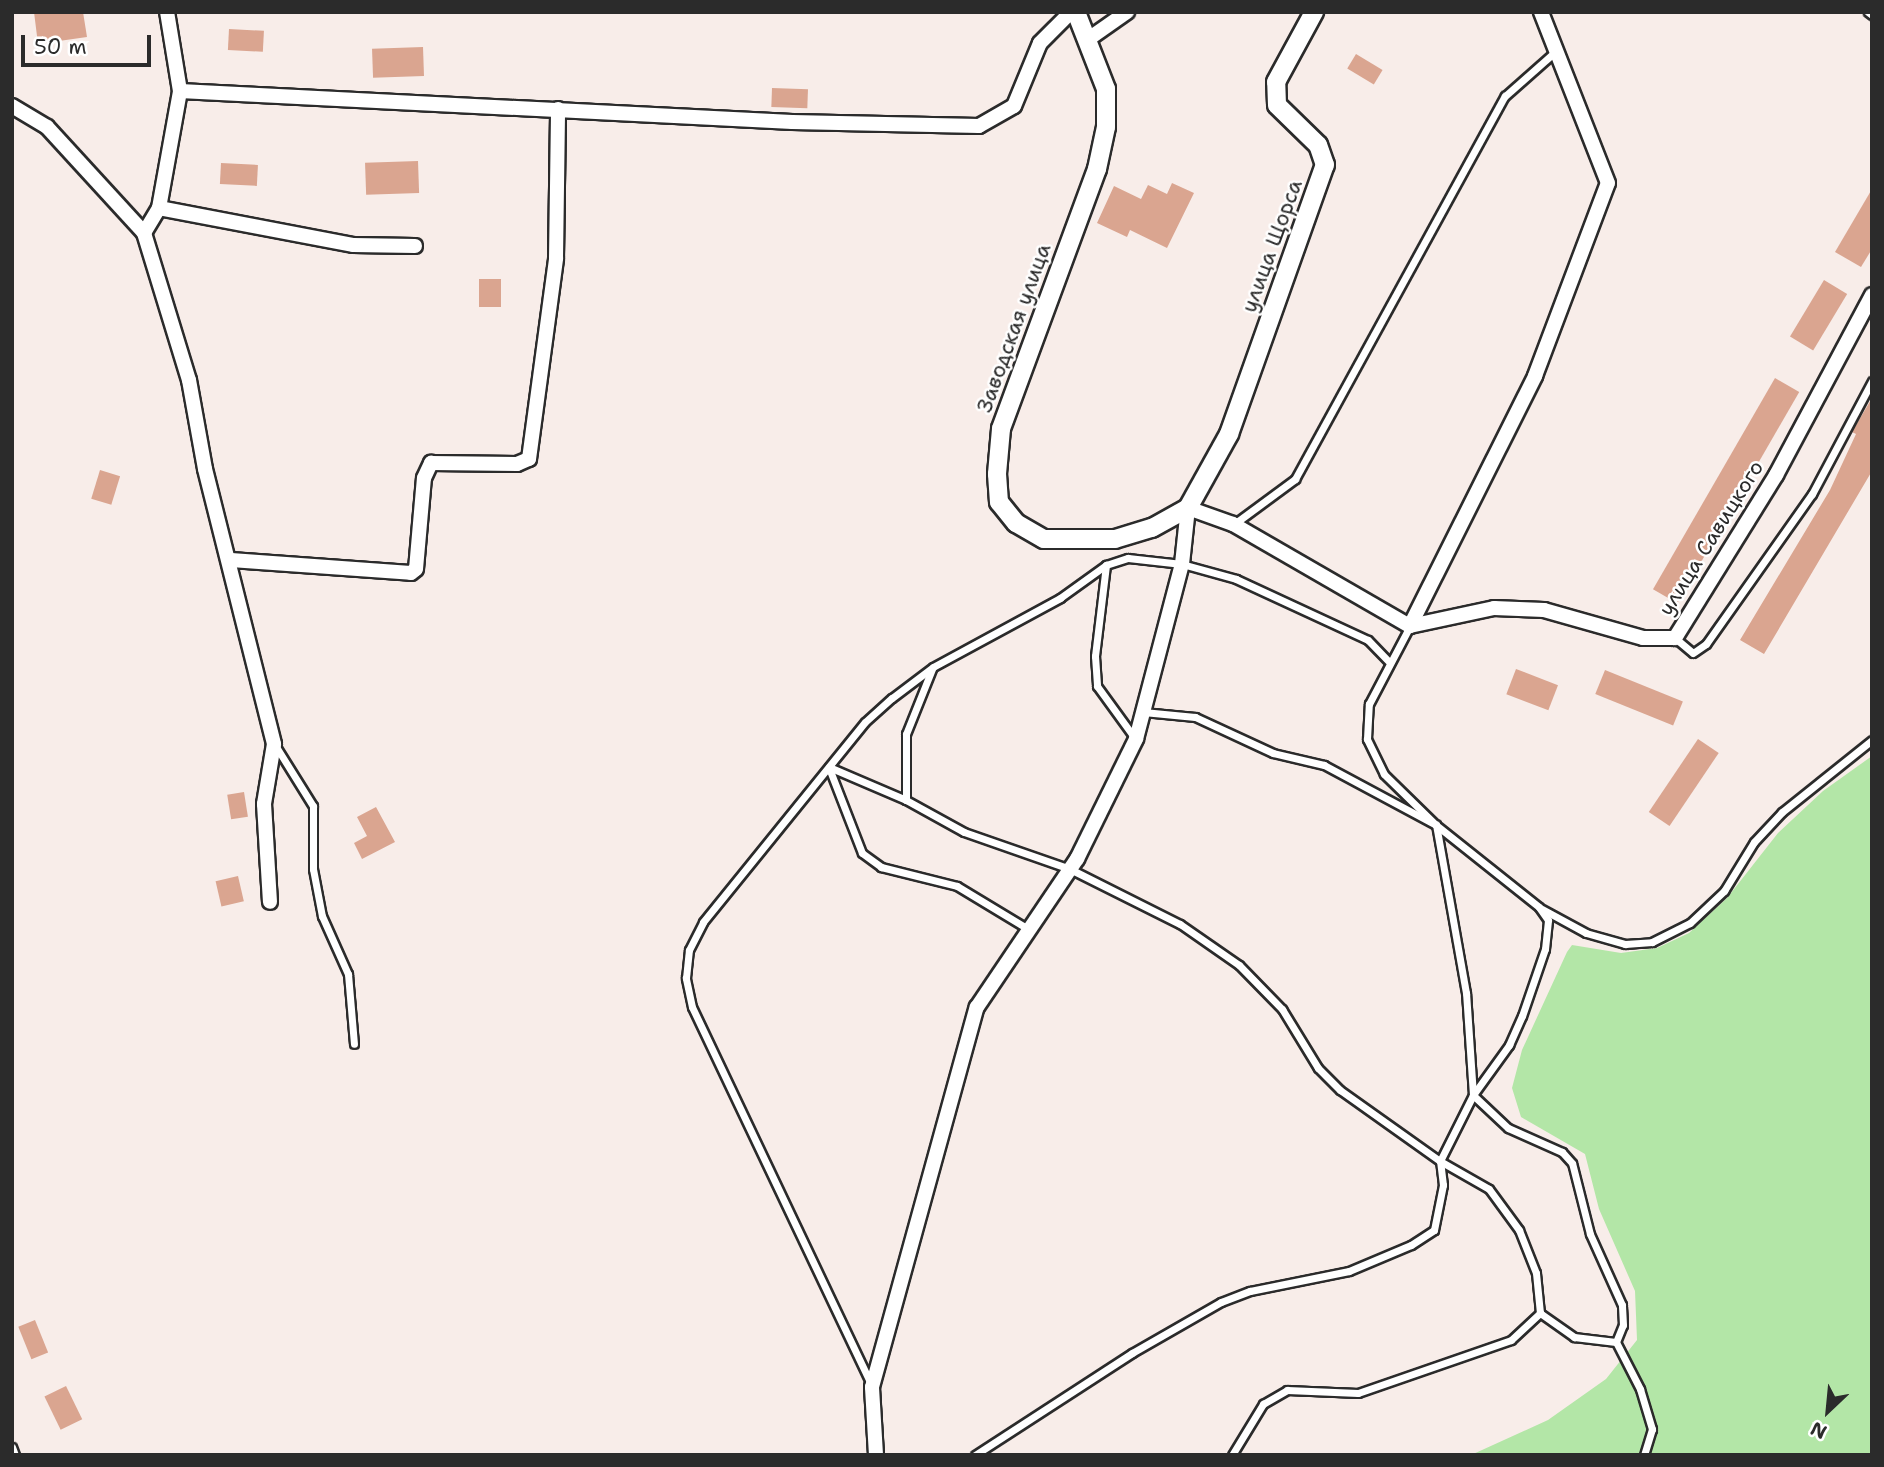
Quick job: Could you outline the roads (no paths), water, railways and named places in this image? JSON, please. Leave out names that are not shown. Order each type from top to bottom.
[{"type":"street","points":[[144,233],[159,208],[180,91],[167,12]]},
{"type":"street","points":[[180,91],[792,122],[979,126],[1014,106],[1040,43],[1073,12]]},
{"type":"street","name":"Заводская улица","points":[[1073,12],[1106,89],[1106,127],[1097,169],[1001,429],[999,502],[1016,523],[1044,539],[1115,539],[1152,528],[1188,508]]},
{"type":"street","points":[[1087,40],[1127,12]]},
{"type":"street","name":"улица Щорса","points":[[1188,508],[1229,434],[1325,165],[1318,145],[1278,105],[1276,82],[1314,12]]},
{"type":"street","points":[[876,1455],[872,1387],[977,1007],[1031,931],[1070,869],[1136,739],[1140,712],[1182,564],[1188,508],[1233,524],[1410,626],[1535,376],[1608,183],[1541,12]]},
{"type":"street","points":[[12,106],[47,127],[144,233],[189,380],[205,469],[231,560],[274,744],[264,804],[271,902]]},
{"type":"street","points":[[231,560],[411,573],[416,569],[424,478],[431,463],[517,464],[529,459],[556,258],[558,109]]},
{"type":"street","points":[[159,208],[353,245],[415,246]]},
{"type":"street","name":"улица Савицкого","points":[[1410,626],[1494,608],[1544,610],[1643,638],[1675,638],[1776,475],[1872,295]]},
{"type":"lane","points":[[1233,524],[1295,479],[1505,96],[1556,51]]},
{"type":"lane","points":[[1675,638],[1693,653],[1706,644],[1812,494],[1872,381]]},
{"type":"lane","points":[[872,1387],[692,1007],[686,978],[689,950],[702,922],[865,722],[933,667],[1060,597],[1106,565],[1128,558],[1182,564],[1236,579],[1356,635],[1388,661]]},
{"type":"lane","points":[[1106,565],[1095,656],[1097,686],[1136,739]]},
{"type":"lane","points":[[1410,626],[1388,661],[1369,704],[1367,739],[1384,774],[1436,825],[1539,907],[1586,933],[1625,944],[1652,943],[1690,923],[1724,891],[1754,842],[1782,812],[1872,740]]},
{"type":"lane","points":[[906,800],[906,734],[933,667]]},
{"type":"lane","points":[[1140,712],[1195,717],[1273,753],[1324,765],[1436,825]]},
{"type":"lane","points":[[274,744],[313,806],[313,869],[322,916],[348,974],[354,1044]]},
{"type":"lane","points":[[829,767],[906,800],[964,832],[1070,869],[1180,924],[1239,965],[1282,1009],[1318,1068],[1340,1090],[1440,1161],[1489,1189],[1519,1230],[1536,1273],[1539,1313]]},
{"type":"lane","points":[[829,767],[862,853],[881,867],[957,886],[1031,931]]},
{"type":"lane","points":[[1436,825],[1466,993],[1473,1095],[1508,1128],[1562,1152],[1572,1163],[1590,1234],[1622,1305],[1623,1325],[1616,1342],[1640,1389],[1653,1429],[1644,1455]]},
{"type":"lane","points":[[975,1455],[1132,1353],[1222,1302],[1250,1291],[1320,1280],[1411,1245],[1434,1230],[1441,1214],[1440,1161],[1473,1095],[1509,1045],[1535,984],[1548,920],[1539,907]]},
{"type":"lane","points":[[1539,1313],[1574,1337],[1616,1342]]},
{"type":"lane","points":[[1232,1455],[1263,1404],[1287,1390],[1358,1393],[1511,1340],[1539,1313]]},
{"type":"lane","points":[[12,1447],[15,1455]]}]
